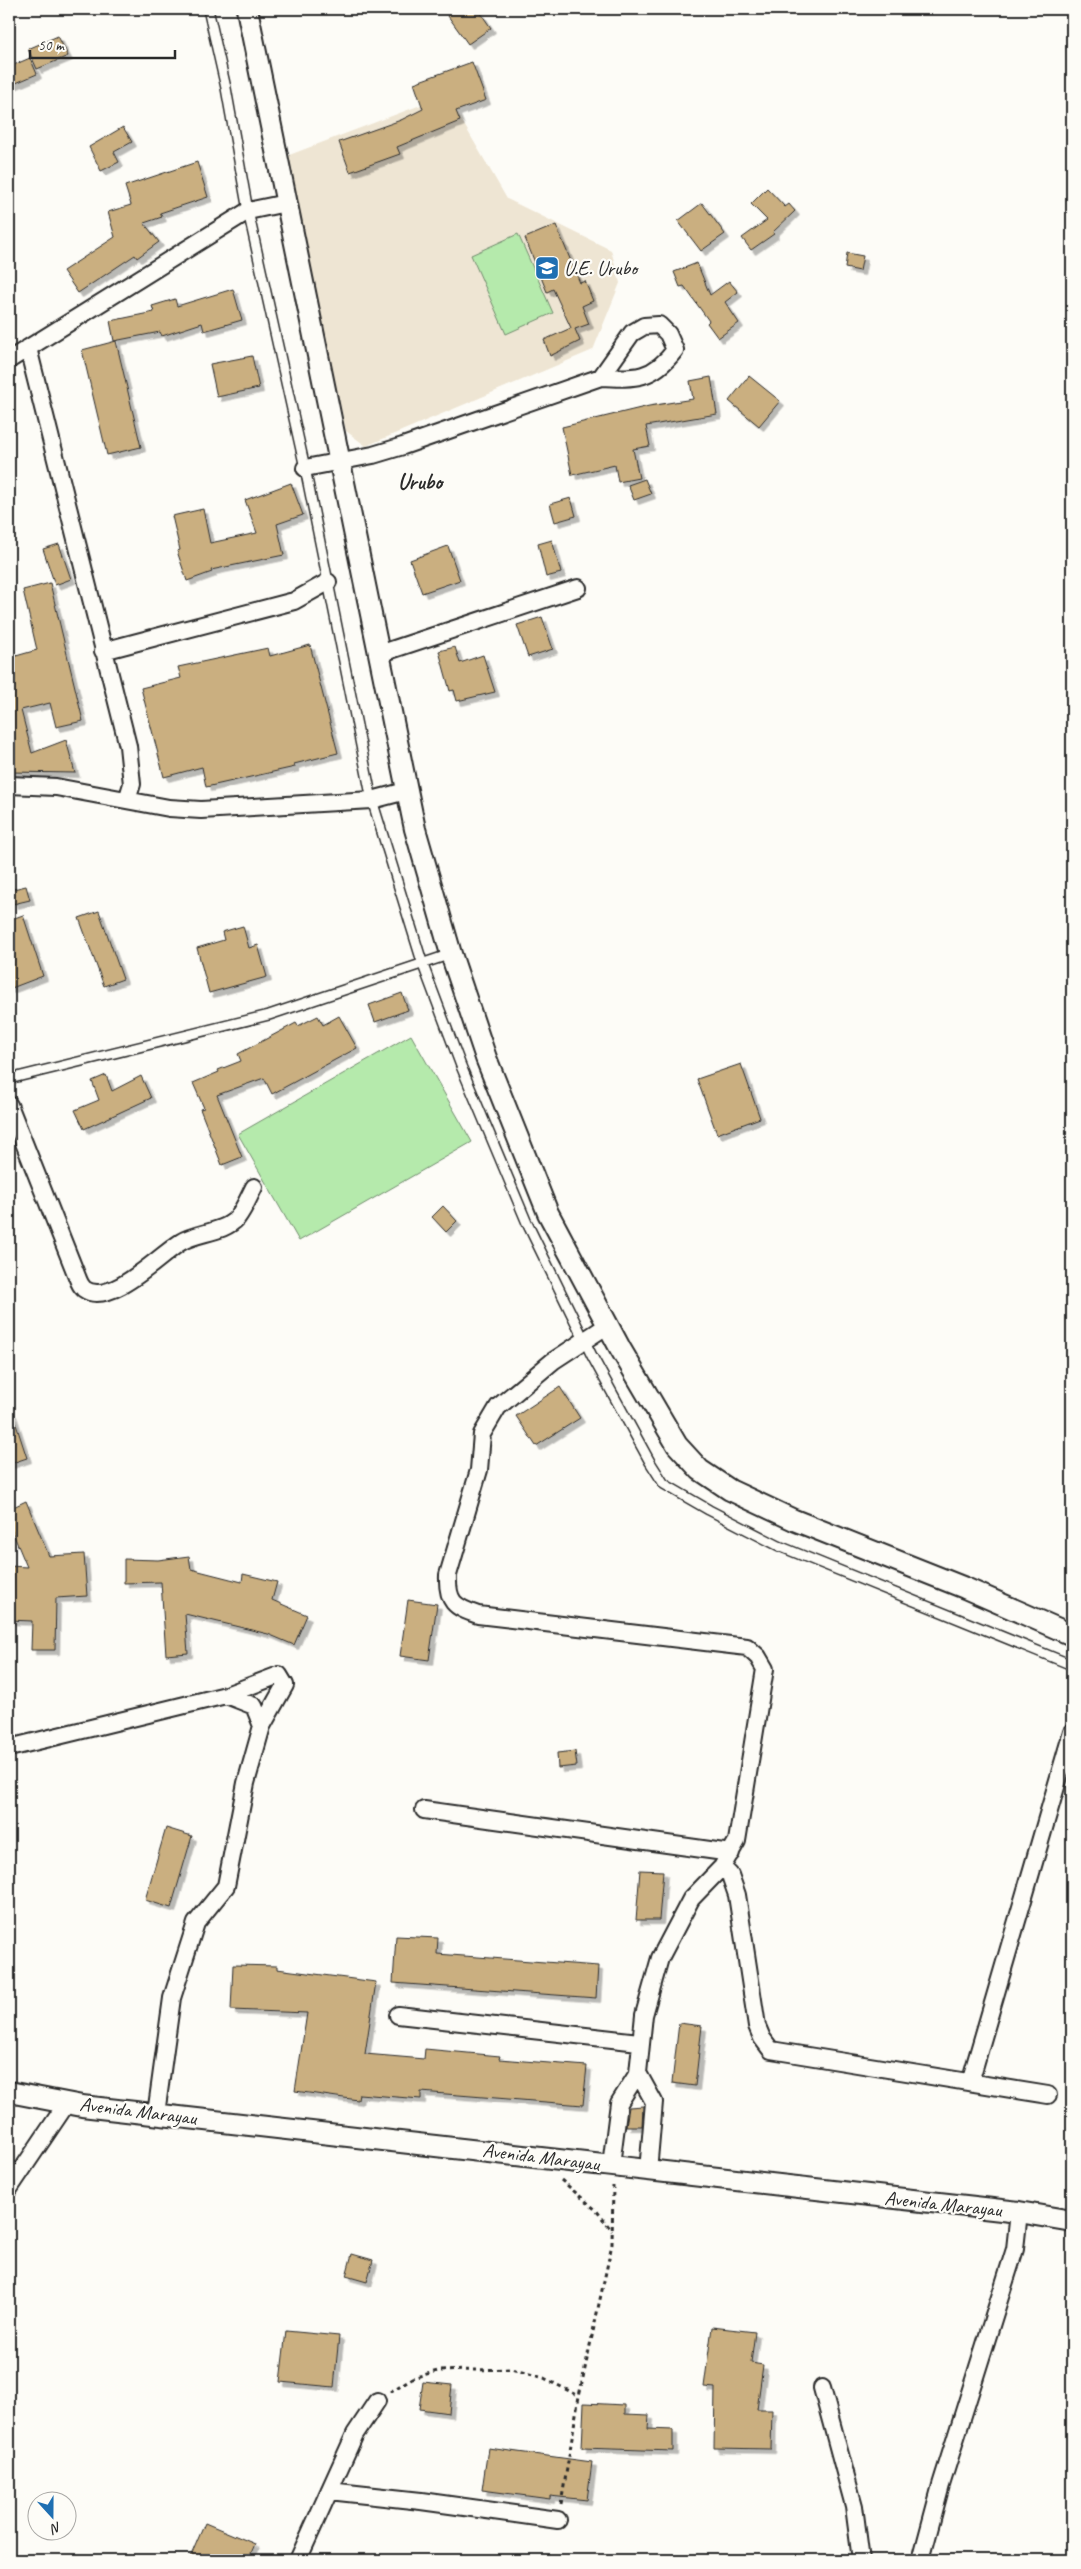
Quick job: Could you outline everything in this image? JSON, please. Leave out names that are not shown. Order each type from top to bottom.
[{"type":"street","points":[[246,9],[262,76],[286,203],[415,829],[450,954],[486,1058],[548,1213],[608,1325],[678,1445],[700,1470],[730,1490],[794,1520],[965,1588],[1072,1635]]},
{"type":"street","points":[[9,360],[248,211],[286,203]]},
{"type":"street","points":[[28,348],[128,746],[132,784],[127,800]]},
{"type":"street","points":[[306,468],[403,446],[601,377]]},
{"type":"street","points":[[103,651],[294,601],[328,582]]},
{"type":"street","points":[[379,654],[578,588]]},
{"type":"street","points":[[9,785],[56,788],[169,808],[201,810],[372,800],[406,791]]},
{"type":"street","points":[[9,1105],[78,1279],[84,1289],[97,1292],[118,1288],[146,1270],[181,1242],[194,1235],[227,1226],[237,1218],[254,1187]]},
{"type":"street","points":[[608,1325],[584,1339],[527,1381],[498,1407],[482,1434],[479,1470],[448,1574],[448,1588],[452,1600],[459,1608],[478,1615],[747,1648],[758,1657],[765,1669],[737,1841],[722,1867],[691,1899],[660,1958],[644,2015],[639,2042],[638,2073],[619,2103],[611,2165]]},
{"type":"street","points":[[9,1748],[226,1695],[278,1675],[284,1685],[262,1726],[246,1783],[226,1886],[196,1923],[172,1998],[156,2114]]},
{"type":"street","points":[[226,1695],[254,1706],[262,1726]]},
{"type":"street","points":[[970,2082],[1072,1732]]},
{"type":"street","points":[[424,1810],[730,1853]]},
{"type":"street","points":[[722,1867],[730,1875],[737,1895],[757,2026],[762,2038],[771,2050],[1048,2095]]},
{"type":"street","points":[[398,2014],[639,2042]]},
{"type":"street","points":[[638,2073],[654,2102],[648,2170]]},
{"type":"street","name":"Avenida Marayau","points":[[9,2092],[67,2103],[156,2114],[1019,2212],[1072,2225]]},
{"type":"street","points":[[9,2189],[67,2103]]},
{"type":"street","points":[[921,2560],[941,2485],[1015,2249],[1019,2212]]},
{"type":"street","points":[[822,2388],[854,2506],[861,2560]]},
{"type":"street","points":[[298,2560],[355,2434],[377,2401]]},
{"type":"street","points":[[329,2492],[421,2501],[558,2520]]},
{"type":"lane","points":[[208,9],[226,88],[248,211],[306,468],[372,800],[423,965],[462,1066],[527,1223],[584,1339],[650,1462],[664,1484],[709,1510],[779,1546],[1072,1665]]},
{"type":"lane","points":[[9,1079],[269,1015],[423,965],[450,954]]},
{"type":"path","points":[[537,2157],[596,2210],[612,2231]]},
{"type":"path","points":[[558,2520],[579,2396],[612,2244],[614,2199],[611,2165]]},
{"type":"path","points":[[377,2401],[412,2378],[438,2371],[475,2368],[511,2369],[544,2378],[579,2396]]},
{"type":"shaded area","points":[[447,95],[507,199],[611,250],[620,283],[593,350],[366,446],[346,431],[284,157]]},
{"type":"green space","points":[[518,234],[553,313],[506,334],[471,255]]},
{"type":"green space","points":[[411,1035],[472,1142],[299,1241],[238,1134]]},
{"type":"building","points":[[443,9],[478,9],[491,28],[468,44]]},
{"type":"building","points":[[58,36],[68,56],[37,69],[28,49]]},
{"type":"building","points":[[30,58],[37,74],[9,86],[9,67]]},
{"type":"building","points":[[472,62],[486,100],[456,111],[460,121],[397,147],[400,154],[350,172],[339,142],[401,120],[423,109],[414,83]]},
{"type":"building","points":[[123,127],[132,142],[114,152],[119,162],[101,171],[89,147]]},
{"type":"building","points":[[197,162],[208,197],[160,213],[162,217],[144,223],[159,242],[137,258],[135,255],[78,293],[63,271],[115,237],[108,212],[131,205],[125,186]]},
{"type":"building","points":[[767,188],[785,207],[789,204],[795,211],[773,232],[774,234],[751,250],[742,238],[767,220],[751,204]]},
{"type":"building","points":[[702,203],[725,234],[701,251],[678,221]]},
{"type":"building","points":[[556,225],[580,283],[585,281],[593,301],[582,306],[589,324],[575,329],[580,341],[550,356],[544,340],[571,328],[553,289],[547,292],[525,238]]},
{"type":"building","points":[[847,253],[863,256],[860,271],[845,268]]},
{"type":"building","points":[[697,263],[710,295],[729,281],[738,292],[725,302],[739,323],[718,338],[707,323],[709,321],[684,286],[680,287],[674,272]]},
{"type":"building","points":[[233,289],[242,320],[204,331],[202,323],[162,336],[160,332],[114,341],[110,321],[154,312],[152,306],[175,299],[177,306]]},
{"type":"building","points":[[116,341],[141,447],[107,455],[82,350]]},
{"type":"building","points":[[252,356],[259,388],[217,397],[210,364]]},
{"type":"building","points":[[749,376],[780,401],[759,426],[729,401]]},
{"type":"building","points":[[711,377],[717,414],[646,426],[650,446],[633,449],[639,478],[618,482],[615,465],[572,475],[562,427],[649,406],[693,399],[690,381]]},
{"type":"building","points":[[645,479],[651,494],[634,500],[628,485]]},
{"type":"building","points":[[291,483],[303,515],[277,524],[284,555],[211,570],[212,572],[187,581],[177,551],[180,550],[172,516],[203,509],[210,543],[257,533],[245,500]]},
{"type":"building","points":[[571,498],[576,516],[555,522],[550,504]]},
{"type":"building","points":[[552,540],[561,573],[546,577],[538,544]]},
{"type":"building","points":[[59,544],[71,579],[55,585],[43,549]]},
{"type":"building","points":[[448,546],[460,580],[422,593],[410,560]]},
{"type":"building","points":[[50,583],[83,721],[56,727],[50,703],[21,710],[32,753],[66,740],[75,773],[9,772],[9,658],[37,650],[23,590]]},
{"type":"building","points":[[542,617],[553,649],[528,657],[517,625]]},
{"type":"building","points":[[310,645],[338,753],[294,764],[295,767],[206,787],[202,767],[164,777],[141,688],[181,678],[178,667],[268,648],[270,656]]},
{"type":"building","points":[[455,647],[460,663],[483,655],[495,692],[457,701],[454,690],[450,691],[439,651]]},
{"type":"building","points":[[26,886],[30,900],[13,904],[9,890]]},
{"type":"building","points":[[99,911],[123,979],[104,986],[79,918]]},
{"type":"building","points":[[23,915],[43,976],[9,989],[9,920]]},
{"type":"building","points":[[243,926],[249,948],[258,945],[267,977],[209,993],[197,948],[224,940],[222,932]]},
{"type":"building","points":[[402,993],[408,1010],[375,1022],[369,1005]]},
{"type":"building","points":[[318,1016],[323,1025],[339,1016],[357,1048],[272,1094],[264,1078],[217,1095],[242,1157],[222,1165],[200,1109],[204,1108],[193,1083],[241,1061],[238,1054],[296,1023],[298,1026]]},
{"type":"building","points":[[741,1064],[760,1118],[717,1134],[697,1079]]},
{"type":"building","points":[[106,1075],[112,1091],[141,1076],[151,1098],[84,1129],[75,1110],[99,1100],[92,1081]]},
{"type":"building","points":[[443,1206],[457,1221],[446,1232],[432,1217]]},
{"type":"building","points":[[560,1387],[580,1418],[536,1446],[516,1416]]},
{"type":"building","points":[[9,1412],[12,1412],[27,1458],[9,1464]]},
{"type":"building","points":[[26,1501],[49,1556],[84,1554],[87,1596],[56,1598],[55,1650],[31,1650],[32,1621],[9,1620],[9,1566],[27,1567],[9,1524],[9,1509]]},
{"type":"building","points":[[189,1556],[191,1569],[242,1582],[243,1574],[277,1582],[272,1600],[307,1615],[294,1645],[268,1634],[185,1614],[188,1653],[166,1655],[161,1582],[124,1583],[124,1559],[158,1560]]},
{"type":"building","points":[[408,1600],[437,1604],[429,1660],[400,1656]]},
{"type":"building","points":[[575,1751],[577,1766],[558,1768],[557,1753]]},
{"type":"building","points":[[166,1828],[192,1836],[171,1908],[145,1900]]},
{"type":"building","points":[[640,1870],[663,1871],[659,1920],[636,1920]]},
{"type":"building","points":[[396,1936],[438,1938],[437,1954],[598,1966],[596,1998],[393,1983]]},
{"type":"building","points":[[233,1965],[277,1966],[277,1969],[376,1982],[365,2054],[424,2059],[425,2049],[500,2056],[499,2059],[587,2066],[583,2105],[421,2092],[421,2099],[359,2094],[358,2100],[295,2091],[307,2013],[231,2010]]},
{"type":"building","points":[[679,2023],[702,2026],[695,2086],[672,2083]]},
{"type":"building","points":[[643,2106],[642,2126],[626,2126],[629,2107]]},
{"type":"building","points":[[352,2254],[373,2260],[367,2282],[346,2276]]},
{"type":"building","points":[[712,2327],[755,2332],[751,2363],[763,2365],[757,2410],[772,2410],[771,2449],[714,2448],[715,2388],[704,2387]]},
{"type":"building","points":[[286,2331],[339,2336],[334,2387],[280,2382]]},
{"type":"building","points":[[423,2382],[452,2385],[449,2413],[419,2409]]},
{"type":"building","points":[[584,2403],[625,2405],[625,2414],[649,2415],[648,2429],[673,2430],[673,2451],[582,2448]]},
{"type":"building","points":[[488,2448],[592,2462],[587,2500],[550,2496],[550,2499],[482,2490]]},
{"type":"building","points":[[205,2523],[255,2544],[248,2560],[189,2560]]},
{"type":"place","name":"U.E. Urubo","points":[[547,268]]},
{"type":"district","name":"Urubo","points":[[420,482]]}]
